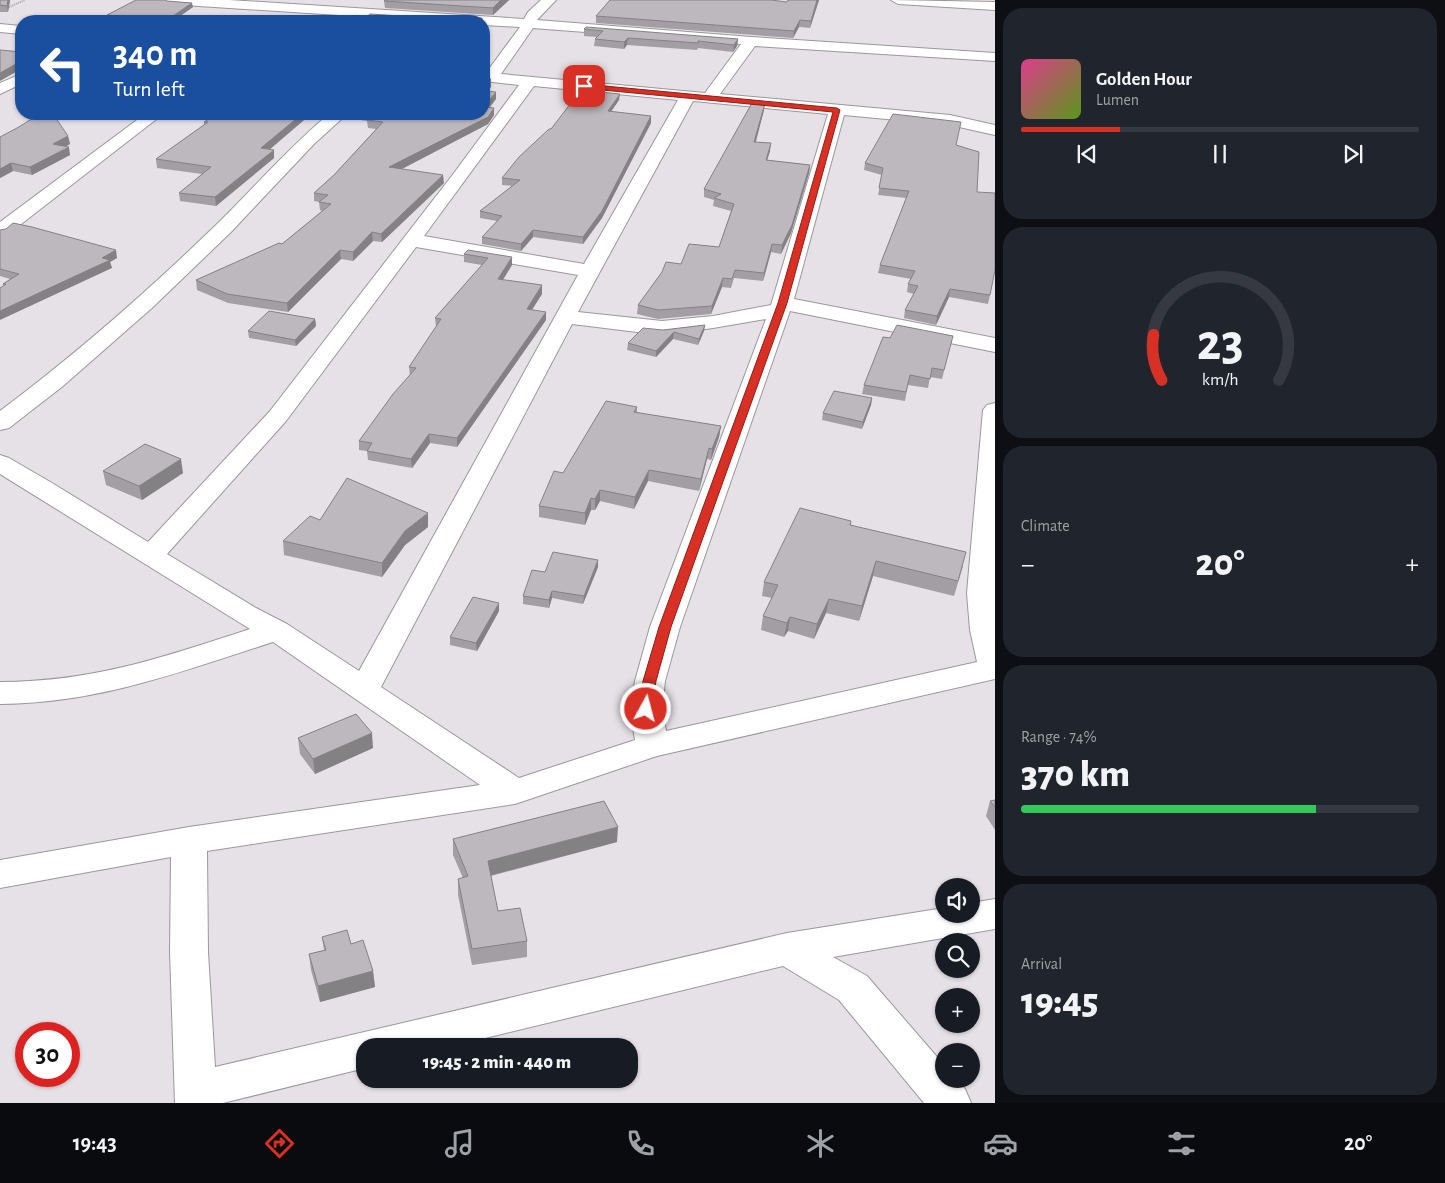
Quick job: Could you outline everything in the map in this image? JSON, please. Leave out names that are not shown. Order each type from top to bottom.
[{"type":"street","points":[[168,0],[412,15]]},
{"type":"street","points":[[490,74],[523,35],[533,15],[549,0]]},
{"type":"street","points":[[898,0],[995,6]]},
{"type":"street","points":[[216,15],[239,3]]},
{"type":"street","points":[[490,20],[752,41],[995,57]]},
{"type":"street","points":[[0,28],[15,29]]},
{"type":"street","points":[[364,690],[590,271],[698,98],[730,69],[752,41]]},
{"type":"street","points":[[490,77],[950,120],[995,130]]},
{"type":"street","points":[[0,89],[15,81]]},
{"type":"street","points":[[151,555],[278,416],[530,81]]},
{"type":"street","points":[[652,746],[646,709],[650,681],[662,636],[781,307],[837,110]]},
{"type":"street","points":[[0,231],[147,120]]},
{"type":"street","points":[[0,423],[56,381],[146,303],[224,228],[308,140],[332,120]]},
{"type":"street","points":[[412,240],[528,262],[590,271]]},
{"type":"street","points":[[565,317],[662,328],[712,322],[781,307],[995,346]]},
{"type":"street","points":[[0,874],[189,840],[515,792],[652,746],[994,668],[985,630],[981,593],[995,410]]},
{"type":"street","points":[[0,463],[246,615],[277,631],[515,792]]},
{"type":"street","points":[[0,693],[28,693],[84,686],[132,675],[277,631]]},
{"type":"street","points":[[189,840],[189,952],[195,1097],[356,1052]]},
{"type":"street","points":[[414,1038],[788,949],[995,914]]},
{"type":"street","points":[[788,949],[852,988],[890,1030],[950,1103]]},
{"type":"path","points":[[0,11],[25,0]]},
{"type":"building","points":[[0,0],[8,0],[7,6],[0,5]]},
{"type":"building","points":[[136,0],[165,0],[192,3],[174,15],[107,15]]},
{"type":"building","points":[[385,0],[501,0],[493,8]]},
{"type":"building","points":[[610,0],[771,0],[787,2],[788,0],[817,0],[811,21],[800,20],[794,31],[596,16]]},
{"type":"building","points":[[586,27],[738,39],[734,45],[698,41],[698,43],[628,38],[624,42],[595,39],[603,31],[584,29]]},
{"type":"building","points":[[0,50],[15,51],[15,64],[0,73]]},
{"type":"building","points":[[581,90],[620,94],[608,111],[651,116],[602,211],[583,237],[533,230],[521,244],[482,237],[502,216],[480,211],[520,180],[502,178],[519,157],[551,129]]},
{"type":"building","points":[[490,92],[496,92],[490,99]]},
{"type":"building","points":[[753,101],[765,103],[754,142],[771,143],[766,160],[810,165],[792,225],[782,245],[772,244],[764,273],[735,270],[732,279],[723,278],[712,306],[658,310],[638,305],[662,272],[666,262],[681,264],[689,244],[719,247],[734,204],[714,198],[721,194],[704,189]]},
{"type":"building","points":[[893,114],[961,122],[956,145],[979,152],[977,192],[995,193],[995,270],[990,295],[950,289],[937,316],[905,310],[918,286],[908,284],[915,271],[880,265],[909,191],[879,188],[883,168],[865,163]]},
{"type":"building","points":[[30,120],[57,120],[68,136],[53,144],[69,147],[30,167],[11,163],[0,169],[0,137]]},
{"type":"building","points":[[207,120],[295,120],[261,148],[274,150],[215,197],[179,193],[211,167],[156,159],[208,122],[204,122]]},
{"type":"building","points":[[367,120],[482,120],[389,167],[443,175],[381,234],[372,232],[353,252],[340,250],[287,303],[227,294],[196,280],[279,243],[282,244],[331,204],[319,202],[328,195],[314,193],[334,175],[383,122]]},
{"type":"building","points":[[13,223],[116,250],[102,258],[110,260],[0,311],[0,288],[19,274],[0,269],[0,230],[6,229]]},
{"type":"building","points":[[468,250],[512,257],[498,279],[542,285],[527,309],[546,312],[457,438],[429,434],[411,459],[367,451],[372,443],[359,441],[393,394],[416,368],[409,367],[441,319],[435,318],[488,258],[464,254]]},
{"type":"building","points":[[269,311],[315,319],[295,340],[248,331]]},
{"type":"building","points":[[705,325],[699,339],[674,332],[656,351],[628,343],[643,328],[663,330]]},
{"type":"building","points":[[897,325],[953,336],[944,370],[932,368],[930,379],[910,375],[906,392],[864,385],[883,337],[890,338]]},
{"type":"building","points":[[834,391],[872,398],[863,422],[823,413]]},
{"type":"building","points":[[606,401],[637,407],[634,412],[721,426],[712,449],[709,448],[701,479],[649,470],[635,497],[600,490],[595,499],[591,498],[585,513],[539,506],[554,471],[563,473]]},
{"type":"building","points":[[145,444],[181,459],[139,486],[103,471]]},
{"type":"building","points":[[347,478],[428,513],[405,531],[382,563],[283,541],[310,516],[320,520]]},
{"type":"building","points":[[800,508],[851,521],[850,525],[966,552],[958,581],[876,561],[862,606],[829,599],[817,624],[790,617],[787,623],[763,616],[778,585],[764,582]]},
{"type":"building","points":[[553,552],[598,560],[584,596],[552,591],[549,600],[523,596],[532,570],[545,572]]},
{"type":"building","points":[[473,597],[499,603],[476,643],[450,637]]},
{"type":"building","points":[[356,714],[372,733],[313,759],[298,738]]},
{"type":"building","points":[[995,800],[995,807],[990,801]]},
{"type":"building","points":[[604,801],[618,827],[488,861],[498,911],[520,908],[527,941],[472,949],[458,879],[468,876],[453,839]]},
{"type":"building","points":[[347,930],[351,944],[363,940],[373,971],[318,986],[309,954],[326,950],[322,937]]},
{"type":"route","points":[[584,86],[837,110],[782,303],[665,627],[650,681],[646,709]]}]
